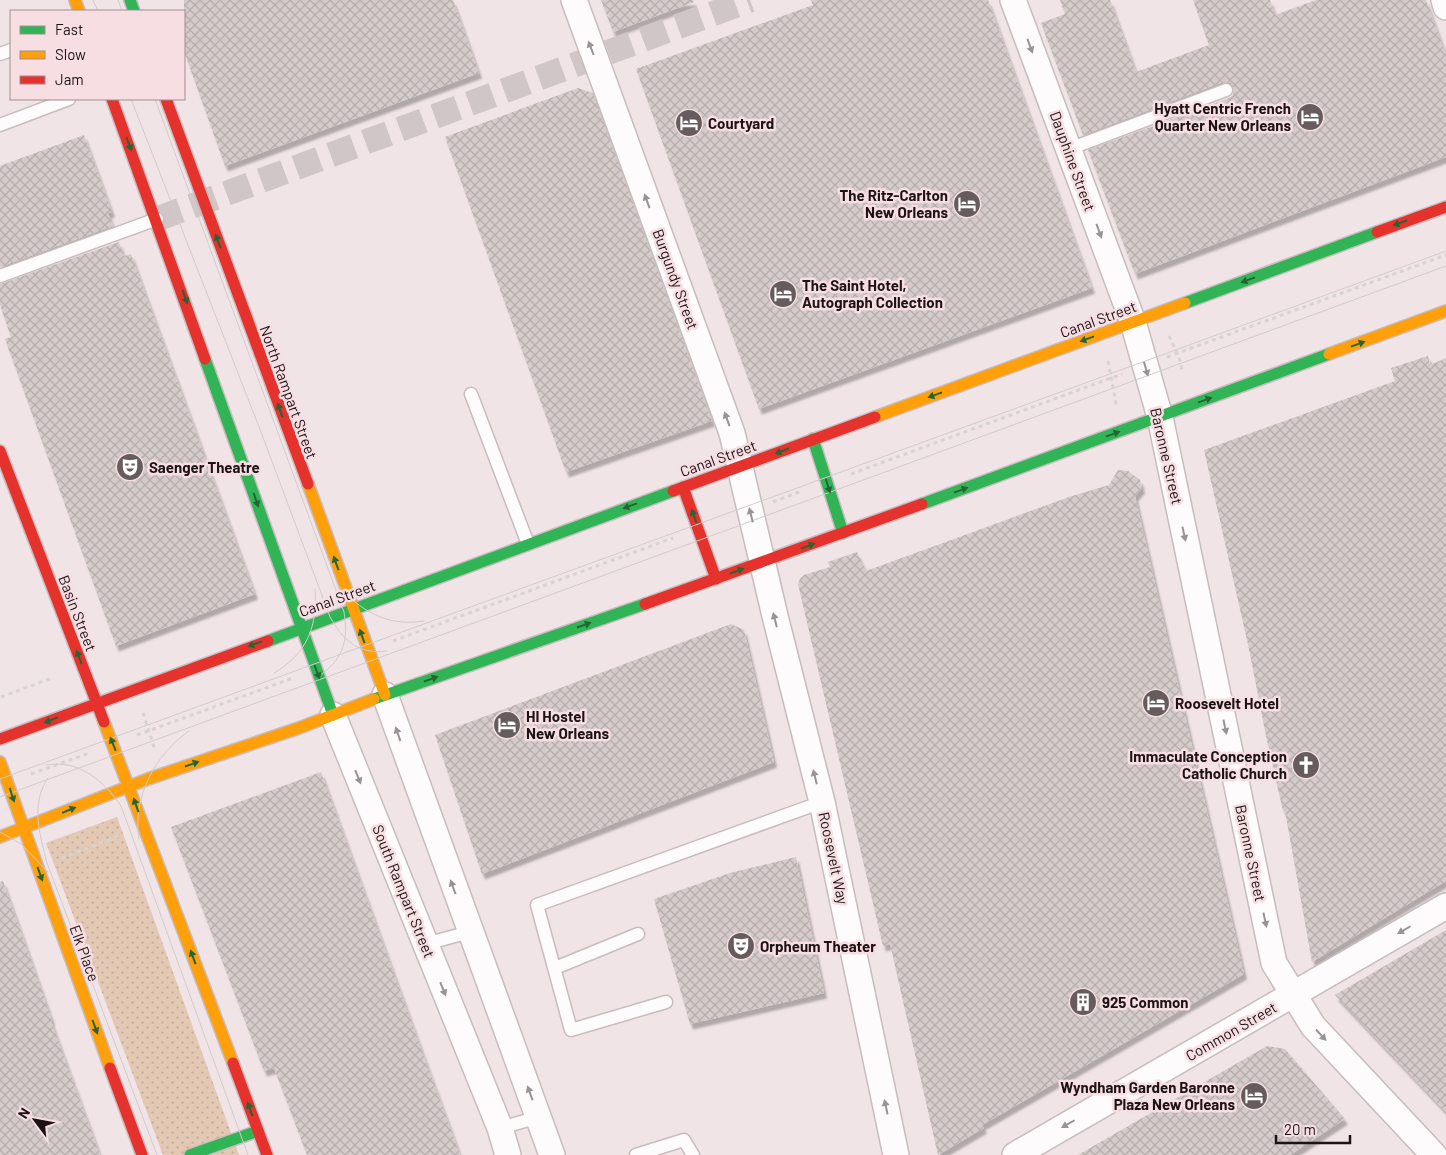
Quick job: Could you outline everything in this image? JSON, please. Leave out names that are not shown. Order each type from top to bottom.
[{"type":"main road","points":[[112,100],[157,219],[301,628]]},
{"type":"main road","name":"North Rampart Street","points":[[166,100],[385,695]]},
{"type":"main road","name":"Canal Street","points":[[0,740],[352,608],[1446,207]]},
{"type":"main road","points":[[0,837],[129,786],[716,579],[1160,418],[1446,311]]},
{"type":"main road","points":[[813,439],[843,533]]},
{"type":"main road","name":"Basin Street","points":[[0,451],[129,786]]},
{"type":"main road","points":[[683,487],[716,579]]},
{"type":"main road","points":[[0,495],[14,490]]},
{"type":"main road","name":"South Rampart Street","points":[[301,628],[334,715]]},
{"type":"main road","name":"Elk Place","points":[[0,762],[142,1155]]},
{"type":"main road","points":[[129,786],[267,1155]]},
{"type":"main road","points":[[190,1155],[258,1131]]},
{"type":"street","name":"Burgundy Street","points":[[574,0],[732,433],[762,562]]},
{"type":"street","name":"Dauphine Street","points":[[1014,0],[1133,322]]},
{"type":"street","points":[[1444,0],[1446,7]]},
{"type":"street","name":"Baronne Street","points":[[1133,322],[1160,418],[1274,963],[1292,996],[1313,1026],[1434,1155]]},
{"type":"street","name":"Roosevelt Way","points":[[762,562],[822,802],[896,1155]]},
{"type":"street","points":[[385,695],[552,1155]]},
{"type":"street","name":"South Rampart Street","points":[[334,715],[500,1128],[508,1155]]},
{"type":"street","name":"Common Street","points":[[1015,1155],[1446,906]]},
{"type":"lane","points":[[1069,149],[1226,90]]},
{"type":"lane","points":[[0,124],[67,100]]},
{"type":"lane","points":[[0,276],[157,219]]},
{"type":"lane","points":[[471,394],[528,544]]},
{"type":"lane","points":[[666,1002],[571,1030],[556,968],[537,905],[822,802]]},
{"type":"lane","points":[[425,944],[470,932]]},
{"type":"lane","points":[[556,968],[638,934]]},
{"type":"lane","points":[[500,1128],[538,1117]]},
{"type":"lane","points":[[636,1155],[684,1140],[693,1155]]},
{"type":"path","points":[[1168,335],[1179,356],[1182,370]]},
{"type":"path","points":[[1108,361],[1116,404]]},
{"type":"path","points":[[1,697],[52,678]]},
{"type":"path","points":[[142,713],[154,745]]},
{"type":"path","points":[[56,860],[127,834]]},
{"type":"shaded area","points":[[117,817],[239,1155],[163,1155],[46,843]]},
{"type":"building","points":[[184,0],[453,0],[479,73],[225,166],[185,54]]},
{"type":"building","points":[[601,0],[693,0],[694,2],[613,32]]},
{"type":"building","points":[[811,0],[988,0],[1092,288],[759,409],[636,69],[813,5]]},
{"type":"building","points":[[1060,0],[1110,0],[1136,72],[1209,45],[1193,0],[1270,0],[1275,15],[1316,0],[1426,0],[1446,55],[1446,157],[1135,274],[1088,150],[1229,98],[1233,95],[1234,88],[1231,83],[1223,82],[1083,135],[1041,23],[1065,14]]},
{"type":"building","points":[[578,88],[593,93],[712,421],[566,472],[445,137]]},
{"type":"building","points":[[84,135],[112,212],[108,213],[113,226],[0,267],[0,166]]},
{"type":"building","name":"Saenger Theatre","points":[[119,242],[124,256],[131,254],[255,594],[116,646],[5,339],[11,337],[0,305],[0,284]]},
{"type":"building","points":[[1428,356],[1430,365],[1446,358],[1446,881],[1312,962],[1285,811],[1283,811],[1266,736],[1249,649],[1204,450],[1395,381],[1391,368]]},
{"type":"building","points":[[1118,470],[1128,471],[1140,480],[1142,488],[1135,496],[1244,974],[982,1125],[984,1128],[938,1155],[890,944],[883,946],[798,584],[804,575],[830,567],[828,562],[857,552],[866,571],[1069,497],[1109,485]]},
{"type":"building","points":[[731,624],[744,630],[774,762],[482,874],[435,735]]},
{"type":"building","points":[[321,772],[460,1155],[307,1155],[274,1068],[264,1071],[171,827]]},
{"type":"building","name":"Orpheum Theater","points":[[796,857],[824,993],[690,1024],[654,899],[730,873]]},
{"type":"building","points":[[3,881],[100,1155],[0,1155],[0,882]]},
{"type":"building","points":[[1446,930],[1446,1112],[1335,995]]},
{"type":"building","name":"Wyndham Garden Baronne Plaza New Orleans","points":[[1267,1046],[1285,1049],[1345,1119],[1290,1155],[1078,1155]]},
{"type":"tunnel","points":[[157,219],[750,0]]},
{"type":"tram line","points":[[93,0],[98,10]]},
{"type":"tram line","points":[[118,0],[122,10]]},
{"type":"tram line","points":[[131,100],[261,432],[330,617],[340,633],[352,644],[368,651],[387,651]]},
{"type":"tram line","points":[[155,100],[344,612],[345,639],[343,646],[336,661],[322,674]]},
{"type":"tram line","points":[[0,779],[1446,251]]},
{"type":"tram line","points":[[0,797],[1446,266]]},
{"type":"tram line","points":[[337,584],[355,602],[375,615],[398,622],[424,621]]},
{"type":"tram line","points":[[274,673],[295,657],[308,638],[314,615],[315,589]]},
{"type":"tram line","points":[[139,839],[139,808],[149,778],[156,764],[166,752],[189,731]]},
{"type":"tram line","points":[[46,765],[69,765],[90,774],[107,788],[121,806],[248,1155]]},
{"type":"tram line","points":[[48,778],[39,798],[38,809],[39,831],[47,863],[157,1155]]},
{"type":"tram line","points":[[0,832],[21,844],[48,872]]},
{"type":"traffic: fast","points":[[130,0],[134,10]]},
{"type":"traffic: fast","points":[[1185,303],[1377,232]]},
{"type":"traffic: fast","points":[[922,504],[1329,354]]},
{"type":"traffic: fast","points":[[205,359],[333,715]]},
{"type":"traffic: fast","points":[[813,439],[843,533]]},
{"type":"traffic: fast","points":[[268,641],[673,491]]},
{"type":"traffic: fast","points":[[374,699],[645,604]]},
{"type":"traffic: fast","points":[[190,1155],[258,1131]]},
{"type":"traffic: slow","points":[[75,0],[79,10]]},
{"type":"traffic: slow","points":[[875,417],[1185,303]]},
{"type":"traffic: slow","points":[[1329,354],[1446,311]]},
{"type":"traffic: slow","points":[[308,484],[385,695]]},
{"type":"traffic: slow","points":[[0,837],[148,779],[299,728],[374,699]]},
{"type":"traffic: slow","points":[[104,722],[233,1063]]},
{"type":"traffic: slow","points":[[0,762],[110,1068]]},
{"type":"traffic: jam","points":[[112,100],[205,359]]},
{"type":"traffic: jam","points":[[166,100],[308,484]]},
{"type":"traffic: jam","points":[[1377,232],[1446,207]]},
{"type":"traffic: jam","points":[[673,491],[875,417]]},
{"type":"traffic: jam","points":[[0,451],[104,722]]},
{"type":"traffic: jam","points":[[683,487],[716,579]]},
{"type":"traffic: jam","points":[[645,604],[922,504]]},
{"type":"traffic: jam","points":[[0,739],[268,641]]},
{"type":"traffic: jam","points":[[233,1063],[267,1155]]},
{"type":"traffic: jam","points":[[110,1068],[142,1155]]},
{"type":"place","name":"Hyatt Centric French Quarter New Orleans","points":[[1310,117]]},
{"type":"place","name":"Courtyard","points":[[689,123]]},
{"type":"place","name":"The Ritz-Carlton New Orleans","points":[[967,204]]},
{"type":"place","name":"The Saint Hotel, Autograph Collection","points":[[783,294]]},
{"type":"place","name":"Saenger Theatre","points":[[130,467]]},
{"type":"place","name":"Roosevelt Hotel","points":[[1156,703]]},
{"type":"place","name":"HI Hostel New Orleans","points":[[507,725]]},
{"type":"place","name":"Immaculate Conception Catholic Church","points":[[1306,765]]},
{"type":"place","name":"Orpheum Theater","points":[[741,946]]},
{"type":"place","name":"925 Common","points":[[1083,1002]]},
{"type":"place","name":"Wyndham Garden Baronne Plaza New Orleans","points":[[1254,1096]]}]
